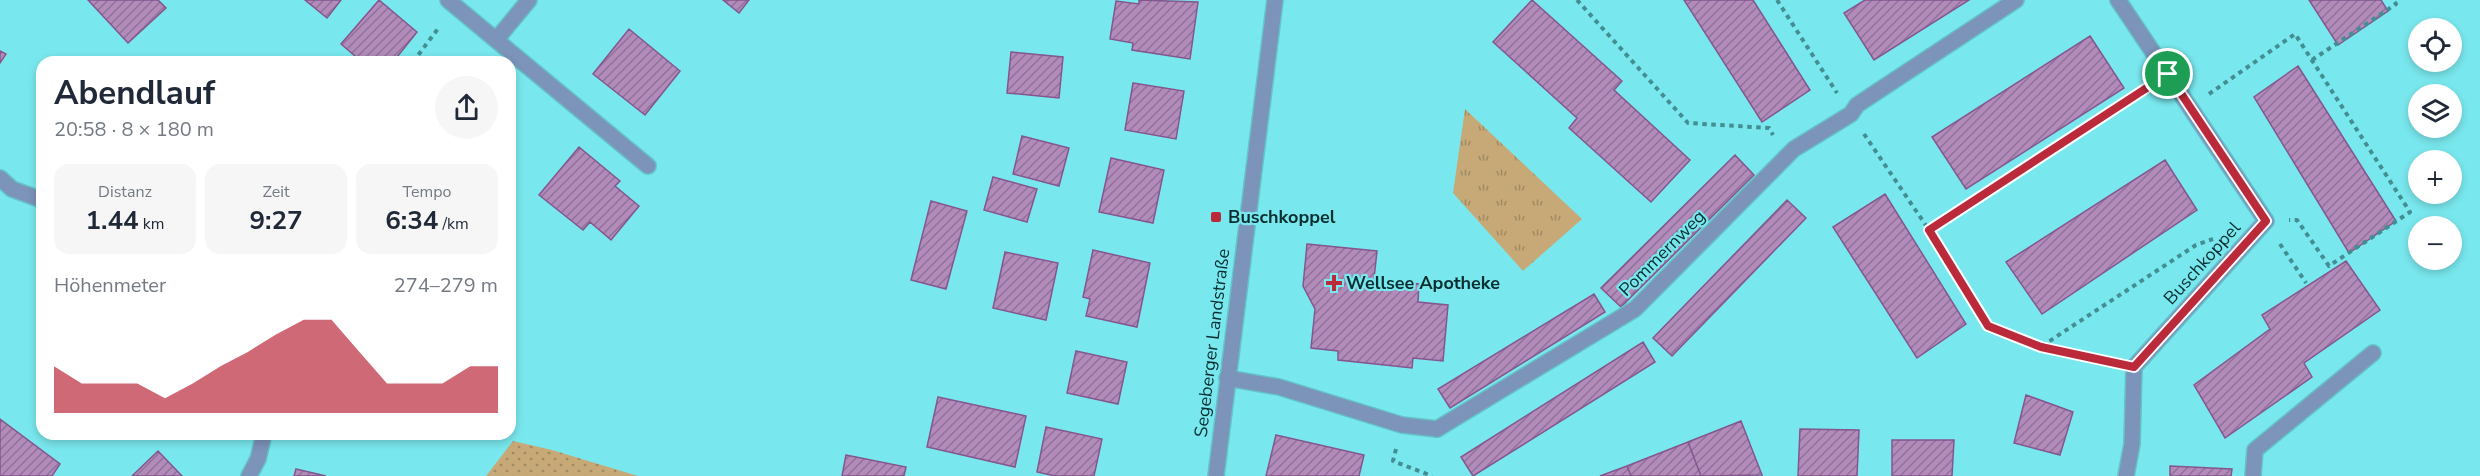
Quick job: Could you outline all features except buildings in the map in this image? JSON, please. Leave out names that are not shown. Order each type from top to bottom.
[{"type":"street","points":[[496,40],[529,0]]},
{"type":"street","name":"Segeberger Landstraße","points":[[1216,476],[1275,0]]},
{"type":"street","name":"Pommernweg","points":[[1227,378],[1279,387],[1402,425],[1437,429],[1635,309],[1794,149],[1851,114],[1857,105],[2016,0]]},
{"type":"street","name":"Buschkoppel","points":[[2118,0],[2266,221],[2134,367]]},
{"type":"street","points":[[452,4],[515,56]]},
{"type":"street","points":[[516,57],[648,166]]},
{"type":"street","points":[[0,178],[12,189],[36,198]]},
{"type":"street","points":[[2253,476],[2255,450],[2373,353]]},
{"type":"street","points":[[2126,476],[2132,444],[2134,367]]},
{"type":"street","points":[[249,476],[258,459],[263,440]]},
{"type":"path","points":[[1577,0],[1688,123],[1768,128],[1786,157]]},
{"type":"path","points":[[1777,0],[1929,230],[1988,326],[2041,347],[2134,367]]},
{"type":"path","points":[[2312,60],[2396,4],[2393,0]]},
{"type":"path","points":[[417,56],[452,4]]},
{"type":"path","points":[[2189,107],[2295,34],[2410,212],[2329,266],[2297,220],[2266,221]]},
{"type":"path","points":[[1929,230],[2168,74]]},
{"type":"path","points":[[2266,221],[2306,283]]},
{"type":"path","points":[[2041,347],[2196,245],[2216,238]]},
{"type":"path","points":[[1402,425],[1393,461],[1432,476]]},
{"type":"green space","points":[[1465,109],[1582,219],[1523,271],[1453,193]]},
{"type":"green space","points":[[513,441],[552,450],[638,476],[486,476]]},
{"type":"place","name":"Buschkoppel","points":[[1216,217]]},
{"type":"place","name":"Wellsee Apotheke","points":[[1334,283]]},
{"type":"route","points":[[2168,74],[2266,221],[2134,367],[2041,347],[1988,326],[1929,230],[2168,74]]}]
